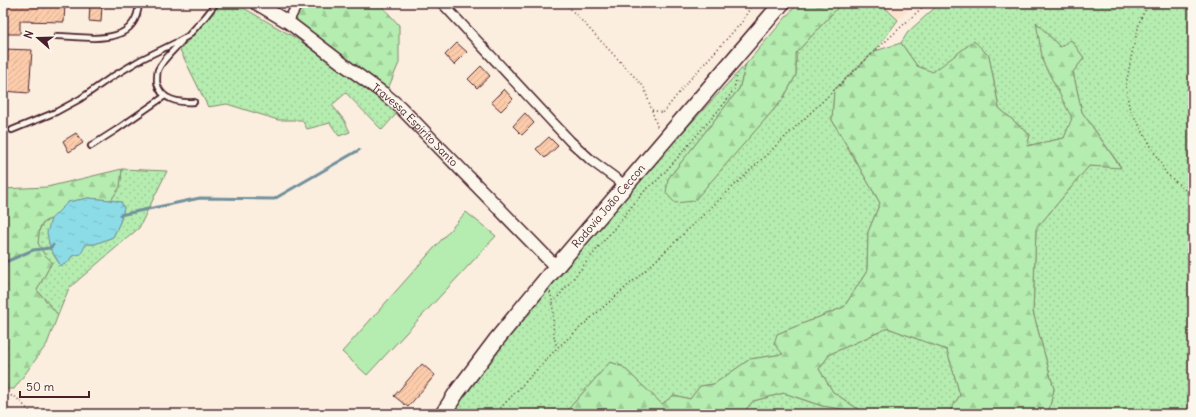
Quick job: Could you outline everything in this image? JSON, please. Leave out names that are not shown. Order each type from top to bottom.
[{"type":"main road","name":"Rodovia João Ceccon","points":[[443,414],[457,392],[497,339],[556,267],[782,3]]},
{"type":"street","name":"Travessa Espirito Santo","points":[[256,3],[288,22],[347,67],[383,92],[400,107],[556,267]]},
{"type":"street","points":[[288,22],[298,3]]},
{"type":"street","points":[[442,3],[570,141],[592,161],[626,186]]},
{"type":"lane","points":[[56,36],[106,38],[120,34],[129,29],[135,22],[139,3]]},
{"type":"lane","points":[[194,102],[184,103],[174,101],[165,96],[158,87],[158,70],[165,60],[206,16],[216,3]]},
{"type":"lane","points":[[12,130],[56,112],[142,59],[186,37]]},
{"type":"lane","points":[[91,146],[165,96]]},
{"type":"path","points":[[565,3],[644,88],[663,142]]},
{"type":"path","points":[[652,110],[663,113],[685,85],[742,22],[753,3]]},
{"type":"path","points":[[495,414],[557,348],[650,266],[927,3]]},
{"type":"path","points":[[1149,3],[1140,20],[1132,53],[1126,85],[1129,107],[1166,173],[1193,197]]},
{"type":"path","points":[[554,302],[647,188],[658,180],[724,104],[734,89],[737,75],[735,58]]},
{"type":"path","points":[[550,291],[554,302],[554,340],[557,348]]},
{"type":"path","points":[[3,394],[16,397],[32,414]]},
{"type":"shaded area","points":[[880,3],[896,3],[900,7],[903,3],[916,3],[898,20]]},
{"type":"green space","points":[[221,3],[235,3],[299,40],[398,112],[382,130],[346,93],[332,105],[344,120],[350,132],[339,136],[330,123],[307,129],[302,120],[278,120],[227,104],[208,107],[180,50]]},
{"type":"green space","points":[[301,3],[379,3],[399,25],[399,63],[387,91],[292,20]]},
{"type":"green space","points":[[798,3],[842,3],[796,53],[796,75],[783,99],[694,201],[675,203],[666,193],[668,179],[739,89],[746,64]]},
{"type":"green space","points":[[842,3],[880,3],[898,20],[875,51],[834,90],[832,120],[880,203],[868,232],[867,271],[844,307],[777,334],[784,354],[750,359],[714,384],[700,386],[690,399],[674,395],[662,404],[622,366],[610,362],[564,414],[450,414],[519,322],[592,233],[746,64],[739,89],[668,179],[694,200],[783,99],[796,75],[796,53]]},
{"type":"green space","points":[[940,3],[1193,3],[1193,414],[1056,414],[1049,410],[1054,389],[1033,312],[1036,229],[1089,166],[1121,167],[1082,112],[1073,72],[1084,58],[1071,40],[1060,47],[1037,23],[1043,62],[1073,118],[1064,138],[1026,146],[1030,135],[999,108],[989,56],[974,41],[933,73],[917,66],[901,43],[908,32]]},
{"type":"green space","points":[[1036,22],[1060,47],[1071,40],[1084,58],[1073,72],[1082,112],[1121,168],[1089,166],[1036,229],[1033,312],[1054,389],[1049,410],[1056,414],[948,414],[960,395],[947,350],[888,328],[830,354],[819,369],[833,392],[862,412],[822,406],[784,393],[753,401],[742,414],[564,414],[610,362],[622,366],[662,404],[674,395],[690,399],[700,386],[714,384],[750,359],[783,354],[774,344],[777,334],[844,307],[867,271],[868,232],[880,203],[832,120],[834,90],[875,51],[901,43],[917,66],[933,72],[974,41],[989,56],[999,108],[1030,135],[1027,146],[1064,138],[1072,118],[1043,62]]},
{"type":"green space","points":[[122,169],[167,171],[139,228],[69,288],[58,315],[37,290],[52,262],[40,249],[38,235],[40,228],[47,220],[51,219],[48,233],[49,244],[61,266],[68,262],[72,256],[77,255],[86,244],[95,244],[113,237],[120,222],[124,208],[121,202],[111,200],[120,187]]},
{"type":"green space","points":[[122,169],[120,187],[111,200],[88,198],[68,202],[51,219],[45,221],[40,227],[38,243],[44,254],[52,262],[37,290],[58,315],[47,344],[14,389],[3,389],[3,189],[47,187]]},
{"type":"green space","points":[[466,212],[496,236],[367,375],[342,352]]},
{"type":"green space","points":[[888,328],[947,350],[960,395],[948,414],[742,414],[753,401],[784,393],[822,406],[861,411],[833,392],[819,369],[830,354]]},
{"type":"water","points":[[88,198],[121,202],[124,208],[120,222],[113,237],[95,244],[86,244],[81,254],[72,256],[68,262],[61,266],[50,248],[47,233],[51,219],[68,202]]},
{"type":"building","points":[[3,3],[65,3],[64,22],[20,21],[20,34],[3,34]]},
{"type":"building","points":[[90,5],[102,5],[101,22],[89,21]]},
{"type":"building","points":[[457,43],[467,52],[454,65],[445,55]]},
{"type":"building","points":[[4,49],[32,50],[29,93],[3,91]]},
{"type":"building","points":[[481,66],[490,76],[477,88],[468,79]]},
{"type":"building","points":[[504,89],[513,99],[501,111],[491,102]]},
{"type":"building","points":[[525,113],[534,123],[522,135],[513,126]]},
{"type":"building","points":[[76,133],[83,143],[69,152],[63,141]]},
{"type":"building","points":[[549,137],[558,146],[545,158],[536,149]]},
{"type":"building","points":[[422,364],[435,375],[408,407],[394,396]]},
{"type":"waterway","points":[[120,215],[200,198],[274,199],[359,150]]},
{"type":"waterway","points":[[3,263],[33,250],[50,248],[53,245]]}]
